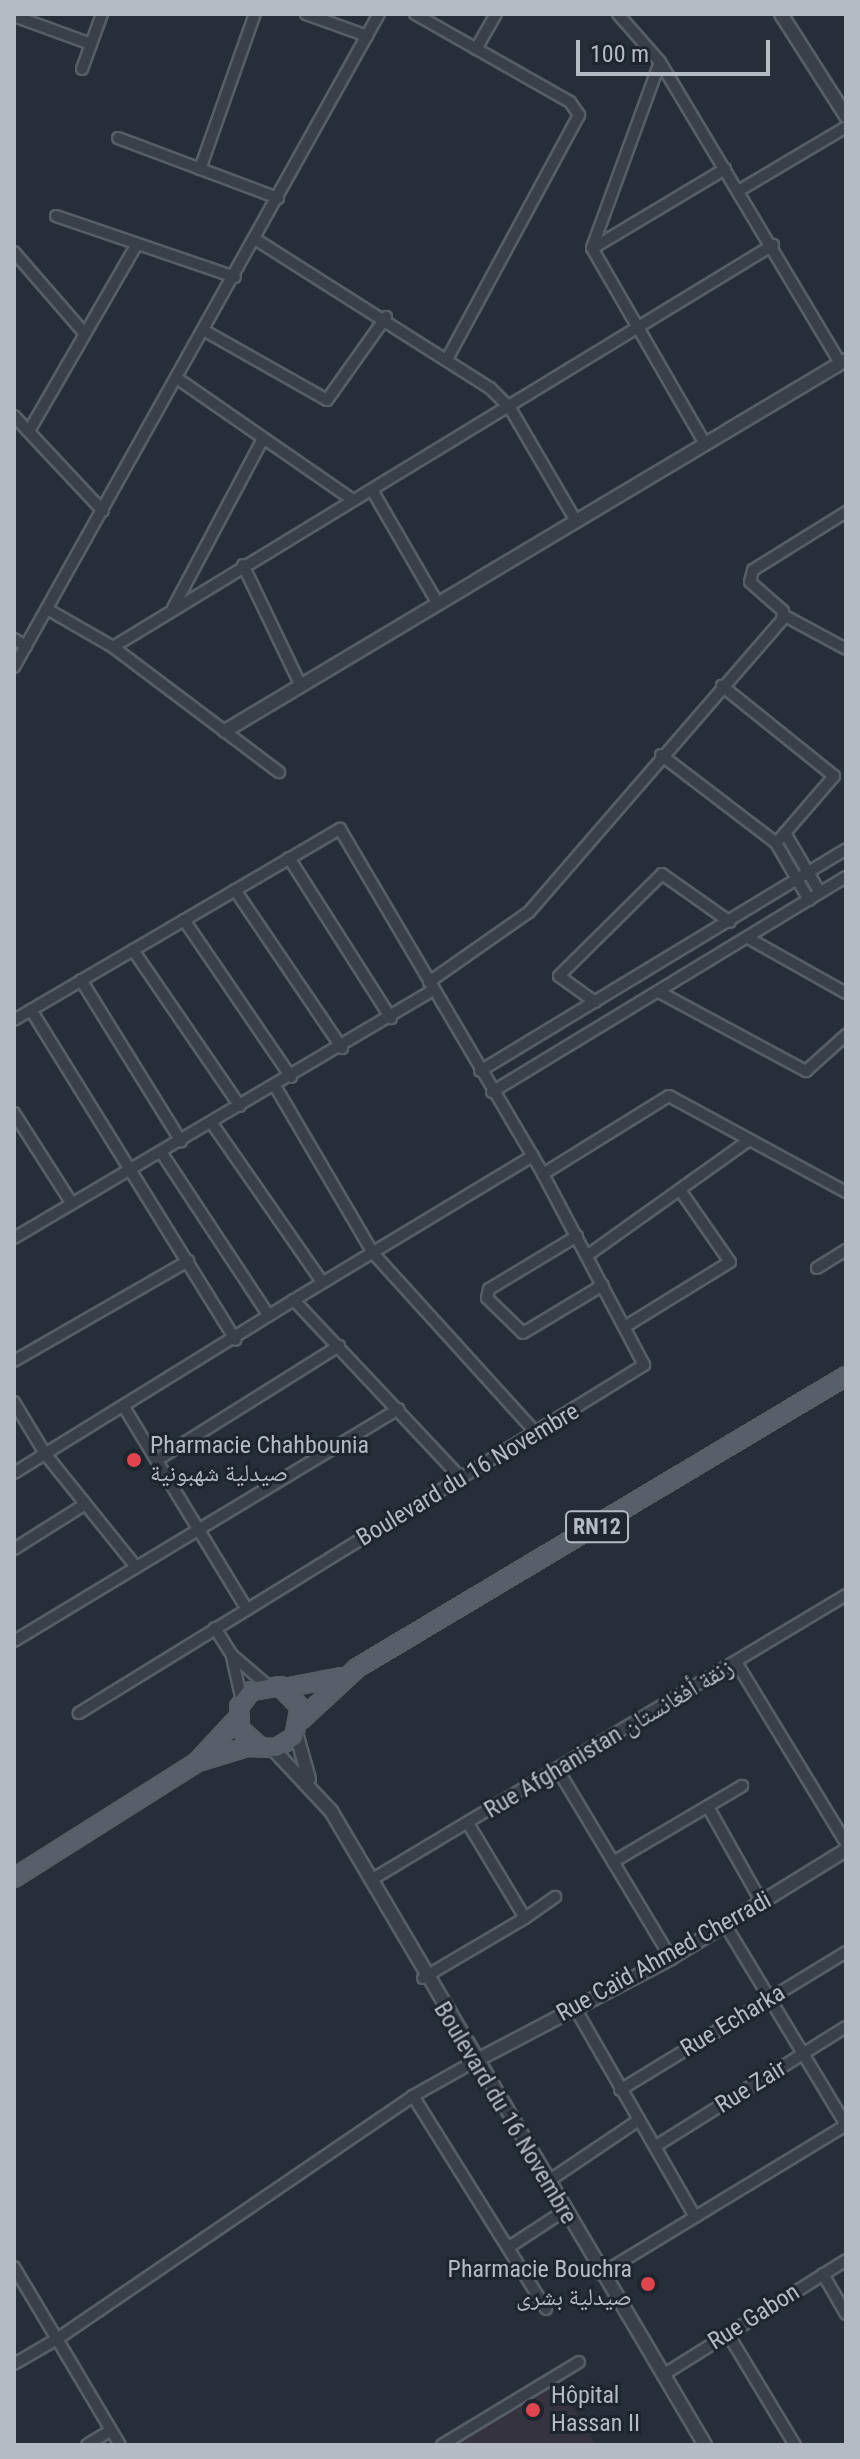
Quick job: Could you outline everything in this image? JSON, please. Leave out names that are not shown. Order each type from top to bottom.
[{"type":"main road","name":"RN12","points":[[196,1763],[266,1747],[299,1727],[346,1675],[846,1376]]},
{"type":"main road","name":"RN12","points":[[14,1878],[196,1763],[240,1710],[275,1686],[346,1675]]},
{"type":"main road","points":[[275,1686],[296,1698],[299,1727]]},
{"type":"main road","points":[[240,1710],[246,1738],[266,1747]]},
{"type":"street","points":[[82,69],[102,14]]},
{"type":"street","points":[[200,169],[255,14]]},
{"type":"street","points":[[306,14],[367,36]]},
{"type":"street","points":[[14,667],[205,331],[379,14]]},
{"type":"street","points":[[415,14],[573,104],[580,120],[447,359]]},
{"type":"street","points":[[476,49],[496,14]]},
{"type":"street","points":[[225,731],[843,362],[660,62],[618,14]]},
{"type":"street","points":[[781,14],[846,116]]},
{"type":"street","points":[[14,16],[91,44]]},
{"type":"street","points":[[592,248],[660,62]]},
{"type":"street","points":[[740,190],[846,127]]},
{"type":"street","points":[[118,138],[278,198]]},
{"type":"street","points":[[592,248],[725,169]]},
{"type":"street","points":[[56,216],[235,277]]},
{"type":"street","points":[[255,239],[386,317],[510,408],[576,521]]},
{"type":"street","points":[[29,431],[137,244]]},
{"type":"street","points":[[113,647],[351,499],[372,490],[510,408],[773,245]]},
{"type":"street","points":[[592,248],[642,324],[705,444]]},
{"type":"street","points":[[14,252],[85,334]]},
{"type":"street","points":[[205,331],[327,400],[386,317]]},
{"type":"street","points":[[178,379],[351,499]]},
{"type":"street","points":[[14,416],[103,511]]},
{"type":"street","points":[[172,610],[263,439]]},
{"type":"street","points":[[372,490],[438,604]]},
{"type":"street","points":[[846,512],[753,570],[750,582],[785,616],[833,648],[846,649]]},
{"type":"street","points":[[243,565],[301,686]]},
{"type":"street","points":[[47,609],[113,647],[279,772]]},
{"type":"street","points":[[14,1238],[391,1018],[522,920],[661,755],[785,616]]},
{"type":"street","points":[[14,639],[26,646]]},
{"type":"street","points":[[722,686],[834,776],[776,843]]},
{"type":"street","points":[[661,755],[776,843],[809,900]]},
{"type":"street","points":[[14,1020],[340,829],[492,1092],[533,1156],[626,1326],[730,1262],[680,1190]]},
{"type":"street","points":[[785,833],[820,893]]},
{"type":"street","points":[[480,1071],[846,849]]},
{"type":"street","points":[[289,858],[391,1018]]},
{"type":"street","points":[[595,1002],[559,976],[662,874],[730,922]]},
{"type":"street","points":[[492,1092],[846,877]]},
{"type":"street","points":[[235,890],[342,1048]]},
{"type":"street","points":[[184,920],[291,1077]]},
{"type":"street","points":[[748,938],[846,993]]},
{"type":"street","points":[[133,950],[240,1106]]},
{"type":"street","points":[[81,980],[181,1141]]},
{"type":"street","points":[[659,992],[806,1071],[846,1035]]},
{"type":"street","points":[[31,1010],[132,1167],[236,1340]]},
{"type":"street","points":[[275,1086],[373,1253],[536,1433]]},
{"type":"street","points":[[543,1174],[669,1096],[846,1192]]},
{"type":"street","points":[[14,1113],[71,1202]]},
{"type":"street","points":[[211,1122],[322,1282]]},
{"type":"street","points":[[588,1255],[749,1140]]},
{"type":"street","points":[[161,1152],[269,1316]]},
{"type":"street","points":[[14,1473],[236,1340],[322,1282],[533,1156]]},
{"type":"street","points":[[577,1236],[489,1289],[487,1298],[523,1333],[603,1285]]},
{"type":"street","points":[[817,1268],[846,1250]]},
{"type":"street","points":[[14,1361],[188,1261]]},
{"type":"street","points":[[294,1300],[460,1477]]},
{"type":"street","name":"Boulevard du 16 Novembre","points":[[79,1713],[460,1477],[639,1373],[644,1365],[626,1326]]},
{"type":"street","points":[[157,1460],[339,1346]]},
{"type":"street","points":[[14,1402],[46,1455],[136,1567]]},
{"type":"street","points":[[124,1407],[246,1608]]},
{"type":"street","points":[[14,1641],[398,1409]]},
{"type":"street","points":[[14,1549],[84,1505]]},
{"type":"street","name":"Rue Afghanistan زنقة أفغانستان","points":[[371,1880],[469,1825],[846,1595]]},
{"type":"street","points":[[215,1628],[232,1655],[275,1686]]},
{"type":"street","points":[[232,1655],[240,1710]]},
{"type":"street","points":[[736,1662],[846,1843]]},
{"type":"street","name":"Boulevard du 16 Novembre","points":[[299,1727],[309,1779],[371,1880],[423,1978],[479,2059],[547,2182],[705,2445]]},
{"type":"street","name":"Boulevard du 16 Novembre","points":[[266,1747],[309,1779]]},
{"type":"street","points":[[558,1770],[671,1958]]},
{"type":"street","points":[[613,1862],[742,1786]]},
{"type":"street","points":[[708,1807],[762,1903]]},
{"type":"street","points":[[469,1825],[525,1918]]},
{"type":"street","name":"Rue Caïd Ahmed Cherradi","points":[[479,2059],[671,1958],[846,1850]]},
{"type":"street","points":[[423,1978],[555,1897]]},
{"type":"street","points":[[601,2274],[846,2125],[726,1926]]},
{"type":"street","name":"Rue Echarka","points":[[620,2090],[846,1952]]},
{"type":"street","points":[[575,2008],[695,2217]]},
{"type":"street","name":"Rue Zair","points":[[656,2146],[846,2027]]},
{"type":"street","points":[[14,2364],[57,2339],[413,2096],[479,2059]]},
{"type":"street","points":[[413,2096],[546,2309]]},
{"type":"street","points":[[547,2182],[639,2120]]},
{"type":"street","points":[[509,2247],[564,2211]]},
{"type":"street","name":"Rue Gabon","points":[[663,2375],[846,2260]]},
{"type":"street","points":[[14,2267],[120,2445]]},
{"type":"street","points":[[823,2274],[846,2314]]},
{"type":"street","points":[[728,2334],[795,2445]]},
{"type":"street","points":[[442,2445],[579,2362]]},
{"type":"street","points":[[87,2445],[111,2430]]},
{"type":"shaded area","name":"Hôpital Hassan II","points":[[553,2374],[596,2445],[432,2445]]},
{"type":"place","name":"Pharmacie Chahbounia صيدلية شهبونية","points":[[134,1460]]},
{"type":"place","name":"Pharmacie Bouchra صيدلية بشرى","points":[[648,2284]]},
{"type":"place","name":"Hôpital Hassan II","points":[[533,2410]]}]
